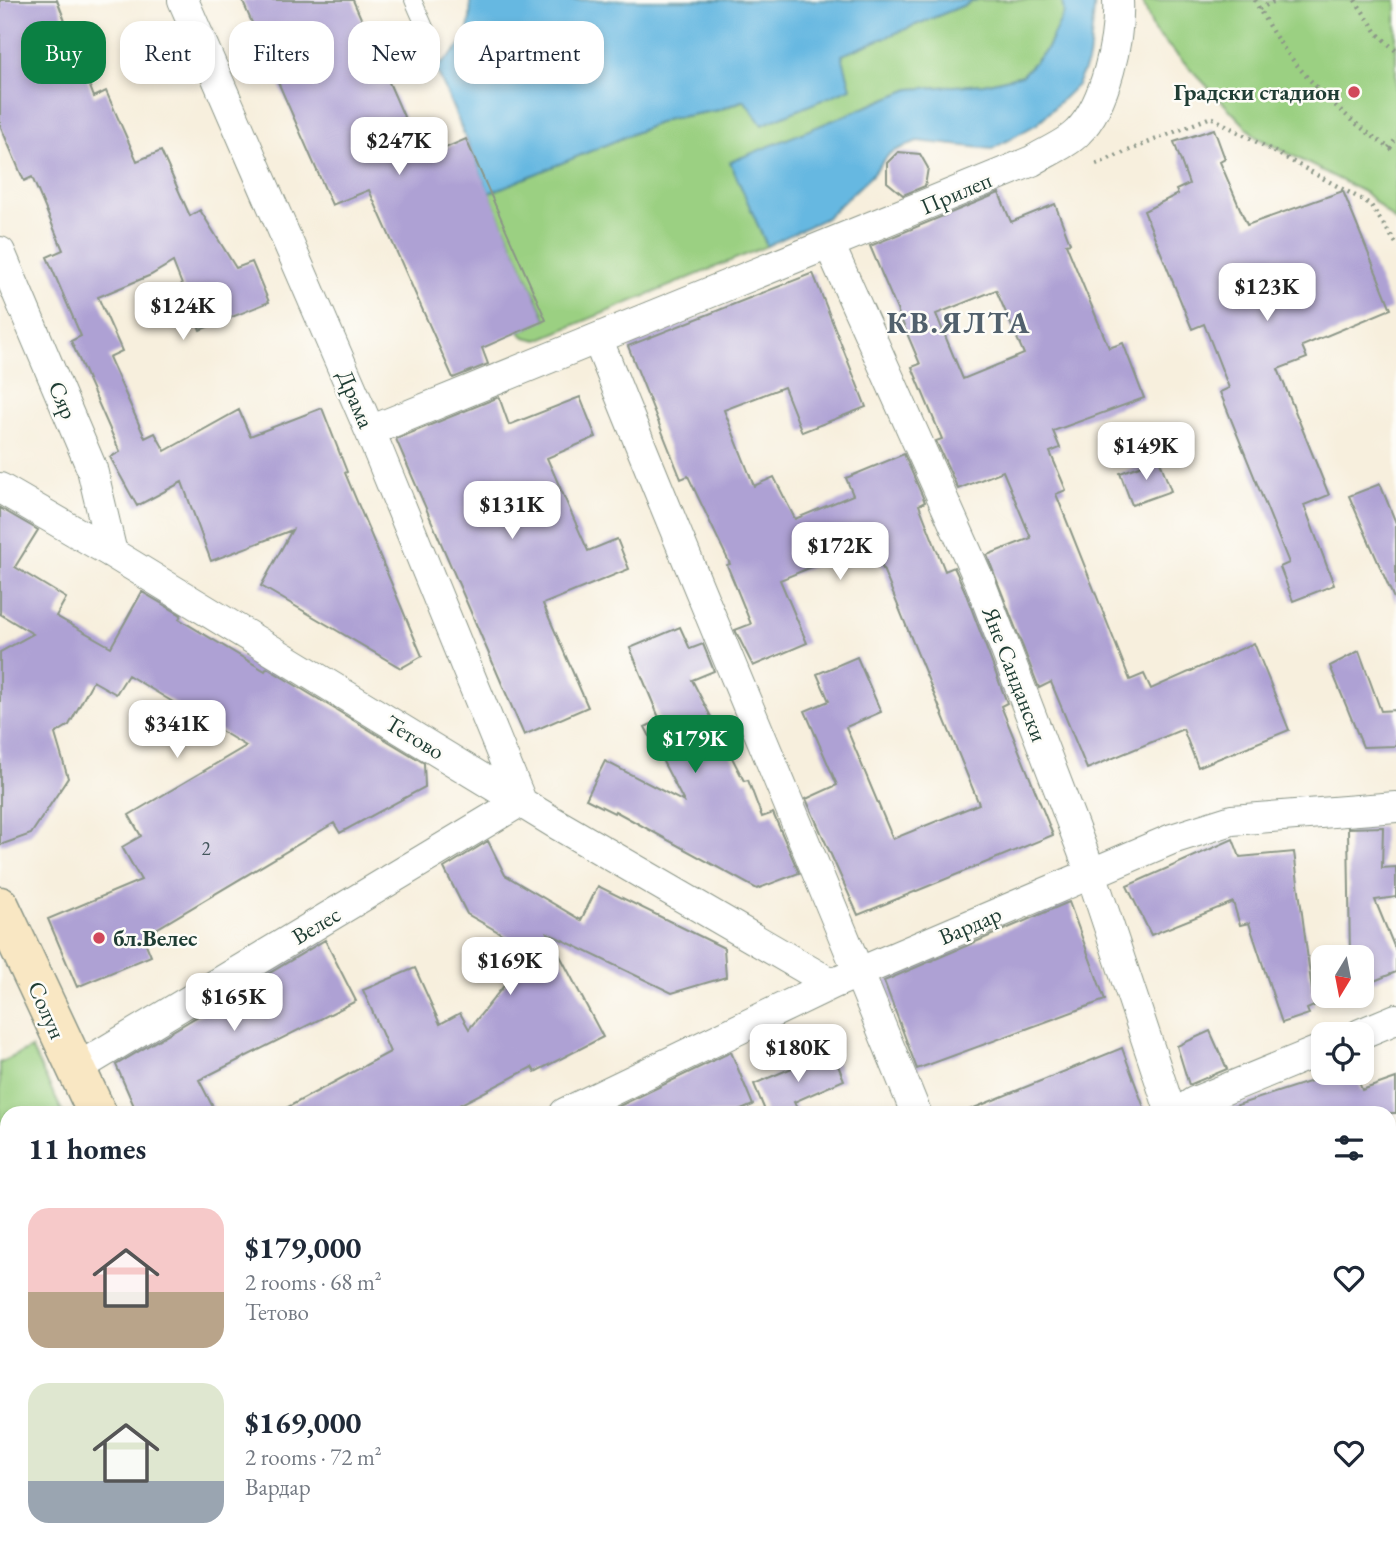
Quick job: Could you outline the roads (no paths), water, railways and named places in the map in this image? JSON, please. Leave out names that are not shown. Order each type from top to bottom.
[{"type":"street","name":"Драма","points":[[183,0],[370,431],[521,802]]},
{"type":"street","name":"Прилеп","points":[[370,431],[830,246],[1032,161],[1079,132],[1101,96],[1116,44],[1118,0]]},
{"type":"street","name":"Яне Сандански","points":[[830,246],[980,582],[1091,873],[1169,1106]]},
{"type":"street","name":"Сяр","points":[[0,252],[92,469],[112,552]]},
{"type":"street","points":[[598,340],[690,570],[780,777],[846,979],[912,1106]]},
{"type":"street","name":"Тетово","points":[[0,488],[112,552],[521,802],[846,979]]},
{"type":"street","name":"Велес","points":[[74,1070],[521,802]]},
{"type":"street","name":"Вардар","points":[[596,1106],[619,1101],[846,979],[1172,839],[1232,820],[1396,807]]},
{"type":"street","name":"Солун","points":[[0,906],[74,1070],[93,1106]]},
{"type":"street","points":[[1374,1028],[1396,1019]]},
{"type":"street","points":[[1188,1106],[1311,1054]]},
{"type":"lane","points":[[414,0],[422,21]]},
{"type":"water","points":[[470,0],[977,0],[842,55],[851,88],[762,125],[744,100],[719,110],[668,119],[489,193],[440,77],[440,65],[454,53],[454,84],[604,84],[604,21],[470,21]]},
{"type":"water","points":[[1062,0],[1095,0],[1089,59],[1077,85],[1037,124],[992,149],[917,141],[890,153],[871,176],[826,218],[767,246],[730,162],[910,89],[984,84],[1022,75],[1046,50],[1064,13]]},
{"type":"place","name":"Градски стадион","points":[[1354,92]]},
{"type":"place","name":"бл.Велес","points":[[99,938]]},
{"type":"district","name":"КВ.ЯЛТА","points":[[959,323]]}]
